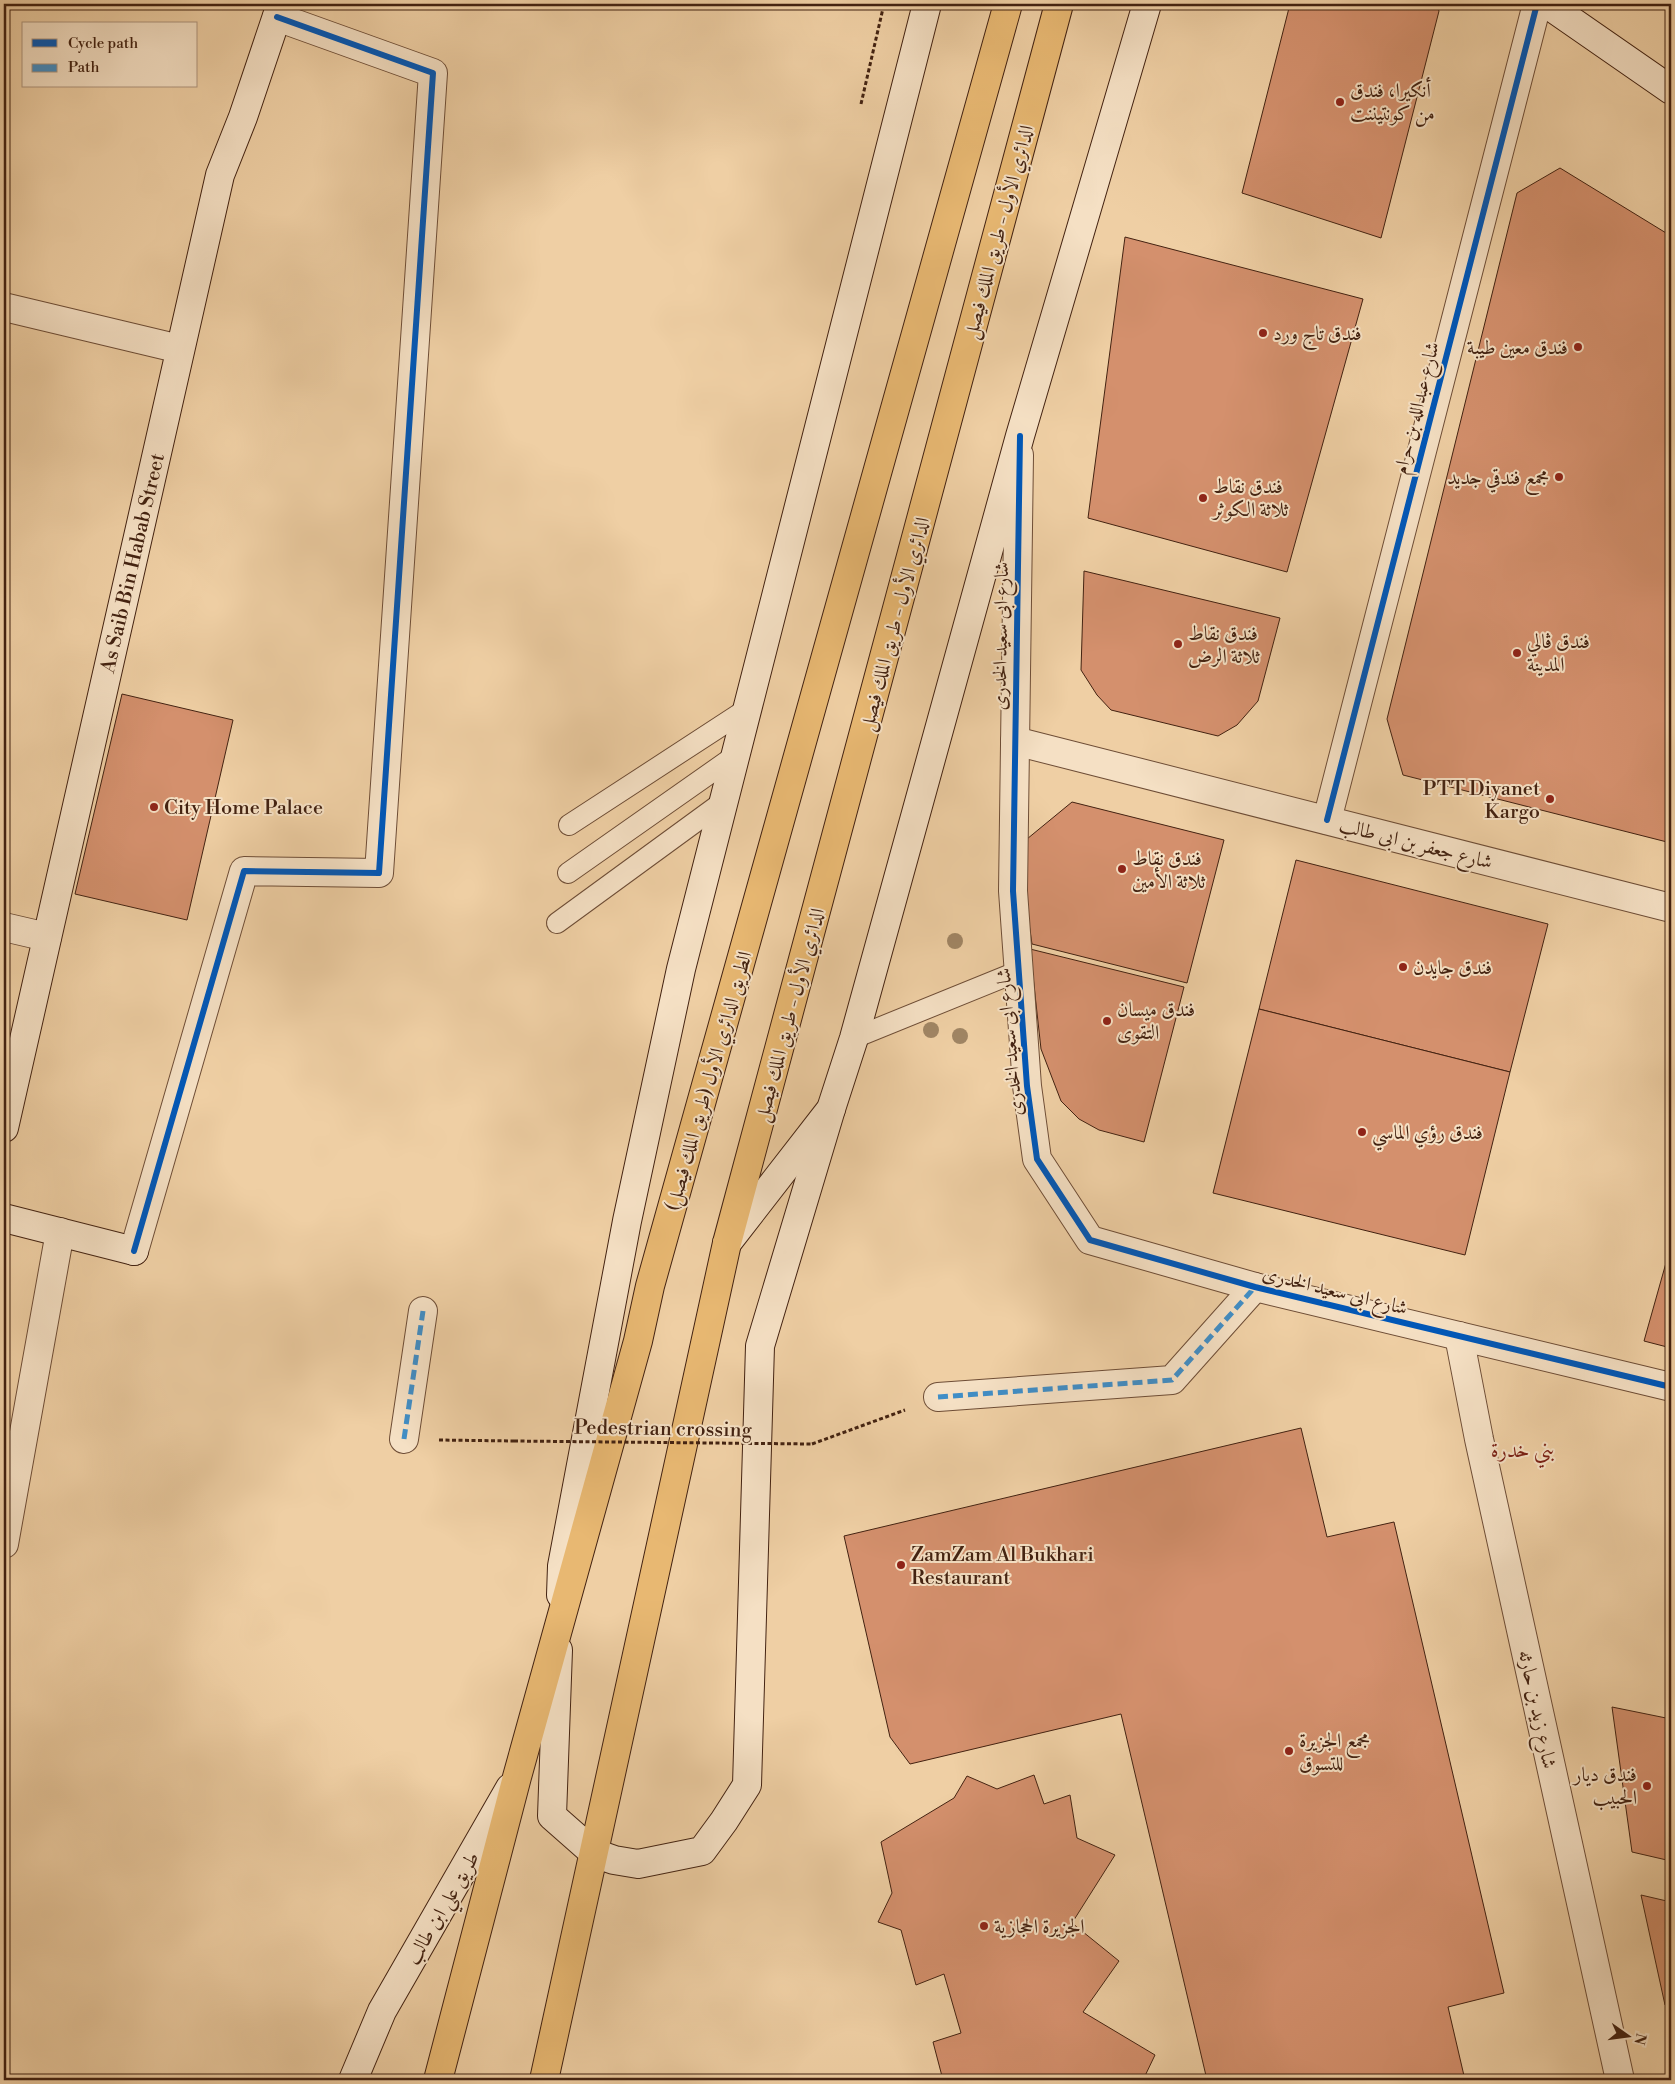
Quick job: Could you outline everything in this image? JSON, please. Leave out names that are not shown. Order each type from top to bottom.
[{"type":"highway","name":"الطريق الدائري الأول (طريق الملك فيصل)","points":[[438,2080],[517,1777],[638,1341],[650,1286],[1008,4]]},
{"type":"highway","name":"الدائري الأول - طريق الملك فيصل","points":[[544,2080],[727,1243],[1059,4]]},
{"type":"street","points":[[927,4],[681,969],[627,1221],[562,1566],[553,1753],[552,1816],[594,1853],[614,1860],[638,1864],[702,1851],[747,1785],[760,1346],[854,1038],[1020,436],[1147,4]]},
{"type":"street","name":"شارع عبدالله بن حرام","points":[[1327,820],[1537,4]]},
{"type":"street","points":[[1547,4],[1671,90]]},
{"type":"street","points":[[4,1218],[134,1251],[244,870],[380,872],[433,73],[279,10]]},
{"type":"street","name":"As Saib Bin Habab Street","points":[[4,1128],[220,175],[279,10]]},
{"type":"street","points":[[4,307],[180,349]]},
{"type":"street","name":"شارع ابى سعيد الخدرى","points":[[1020,436],[1013,891],[1027,1086],[1037,1159],[1090,1240],[1255,1287],[1671,1388]]},
{"type":"street","name":"شارع جعفر بن ابى طالب","points":[[1015,741],[1671,908]]},
{"type":"street","points":[[4,927],[47,937]]},
{"type":"street","points":[[727,1243],[831,1109]]},
{"type":"street","points":[[4,1544],[60,1232]]},
{"type":"street","points":[[938,1397],[1172,1380],[1255,1287]]},
{"type":"street","points":[[404,1439],[423,1311]]},
{"type":"street","name":"شارع زيد بن حارثه","points":[[1459,1336],[1479,1439],[1620,2080]]},
{"type":"street","name":"طريق علي ابن طالب","points":[[353,2080],[382,2011],[517,1777],[553,1753]]},
{"type":"lane","points":[[569,826],[747,709]]},
{"type":"lane","points":[[568,873],[736,755]]},
{"type":"lane","points":[[557,923],[724,801]]},
{"type":"lane","points":[[854,1038],[1019,971]]},
{"type":"path","points":[[861,104],[884,4]]},
{"type":"building","name":"أنكيرا، فندق من كونتيننت","points":[[1290,4],[1436,4],[1439,11],[1381,238],[1242,193]]},
{"type":"building","name":"مجمع فندقي جديد","points":[[1560,168],[1671,236],[1671,843],[1403,775],[1387,719],[1517,193]]},
{"type":"building","points":[[1125,237],[1363,299],[1287,572],[1088,518]]},
{"type":"building","name":"فندق نقاط ثلاثة الرض","points":[[1084,571],[1280,618],[1258,701],[1237,725],[1218,736],[1111,710],[1097,695],[1081,670]]},
{"type":"building","name":"City Home Palace","points":[[122,694],[233,720],[187,920],[75,894]]},
{"type":"building","name":"فندق نقاط ثلاثة الأمين","points":[[1072,802],[1224,840],[1187,983],[1032,944],[1025,897],[1027,839]]},
{"type":"building","name":"فندق جايدن","points":[[1296,860],[1548,924],[1510,1072],[1259,1009]]},
{"type":"building","name":"فندق ميسان التقوى","points":[[1030,949],[1184,987],[1144,1142],[1099,1130],[1079,1119],[1061,1101],[1041,1049]]},
{"type":"building","name":"فندق رؤي الماسي","points":[[1259,1009],[1510,1072],[1465,1255],[1213,1193]]},
{"type":"building","points":[[1671,1245],[1671,1348],[1644,1341]]},
{"type":"building","name":"مجمع الجزيرة للتسوق","points":[[1301,1428],[1327,1537],[1394,1522],[1504,1993],[1448,2007],[1465,2080],[1207,2080],[1121,1714],[910,1764],[890,1737],[844,1536]]},
{"type":"building","name":"فندق ديار الحبيب","points":[[1612,1707],[1671,1719],[1671,1861],[1632,1852]]},
{"type":"building","name":"الجزيرة الحجازية","points":[[1034,1775],[1044,1804],[1070,1795],[1077,1838],[1115,1855],[1072,1923],[1119,1961],[1083,2012],[1155,2055],[1143,2080],[943,2080],[933,2042],[961,2033],[944,1974],[916,1985],[901,1930],[878,1922],[892,1893],[881,1842],[954,1798],[967,1776],[997,1789]]},
{"type":"building","points":[[1641,1895],[1671,1902],[1671,2007],[1665,2005]]},
{"type":"marked path","points":[[938,1397],[1172,1380],[1255,1287]]},
{"type":"marked path","points":[[404,1439],[423,1311]]},
{"type":"cycle path","points":[[1327,820],[1537,4]]},
{"type":"cycle path","points":[[134,1251],[244,871],[379,873],[433,73],[277,17]]},
{"type":"cycle path","points":[[1020,436],[1013,891],[1027,1086],[1037,1159],[1090,1240],[1255,1287],[1671,1387]]},
{"type":"place","name":"أنكيرا، فندق من كونتيننت","points":[[1340,102]]},
{"type":"place","name":"فندق تاج ورد","points":[[1263,333]]},
{"type":"place","name":"فندق معين طيبة","points":[[1578,347]]},
{"type":"place","name":"مجمع فندقي جديد","points":[[1559,477]]},
{"type":"place","name":"فندق نقاط ثلاثة الكوثر","points":[[1203,498]]},
{"type":"place","name":"فندق نقاط ثلاثة الرض","points":[[1178,644]]},
{"type":"place","name":"فندق ڤالي المدينة","points":[[1517,653]]},
{"type":"place","name":"PTT Diyanet Kargo","points":[[1550,799]]},
{"type":"place","name":"City Home Palace","points":[[154,807]]},
{"type":"place","name":"فندق نقاط ثلاثة الأمين","points":[[1122,869]]},
{"type":"place","name":"فندق جايدن","points":[[1403,967]]},
{"type":"place","name":"فندق ميسان التقوى","points":[[1107,1021]]},
{"type":"place","name":"فندق رؤي الماسي","points":[[1362,1132]]},
{"type":"place","name":"ZamZam Al Bukhari Restaurant","points":[[901,1565]]},
{"type":"place","name":"مجمع الجزيرة للتسوق","points":[[1289,1751]]},
{"type":"place","name":"فندق ديار الحبيب","points":[[1647,1786]]},
{"type":"place","name":"الجزيرة الحجازية","points":[[984,1926]]},
{"type":"district","name":"بني خدرة","points":[[1523,1450]]}]
